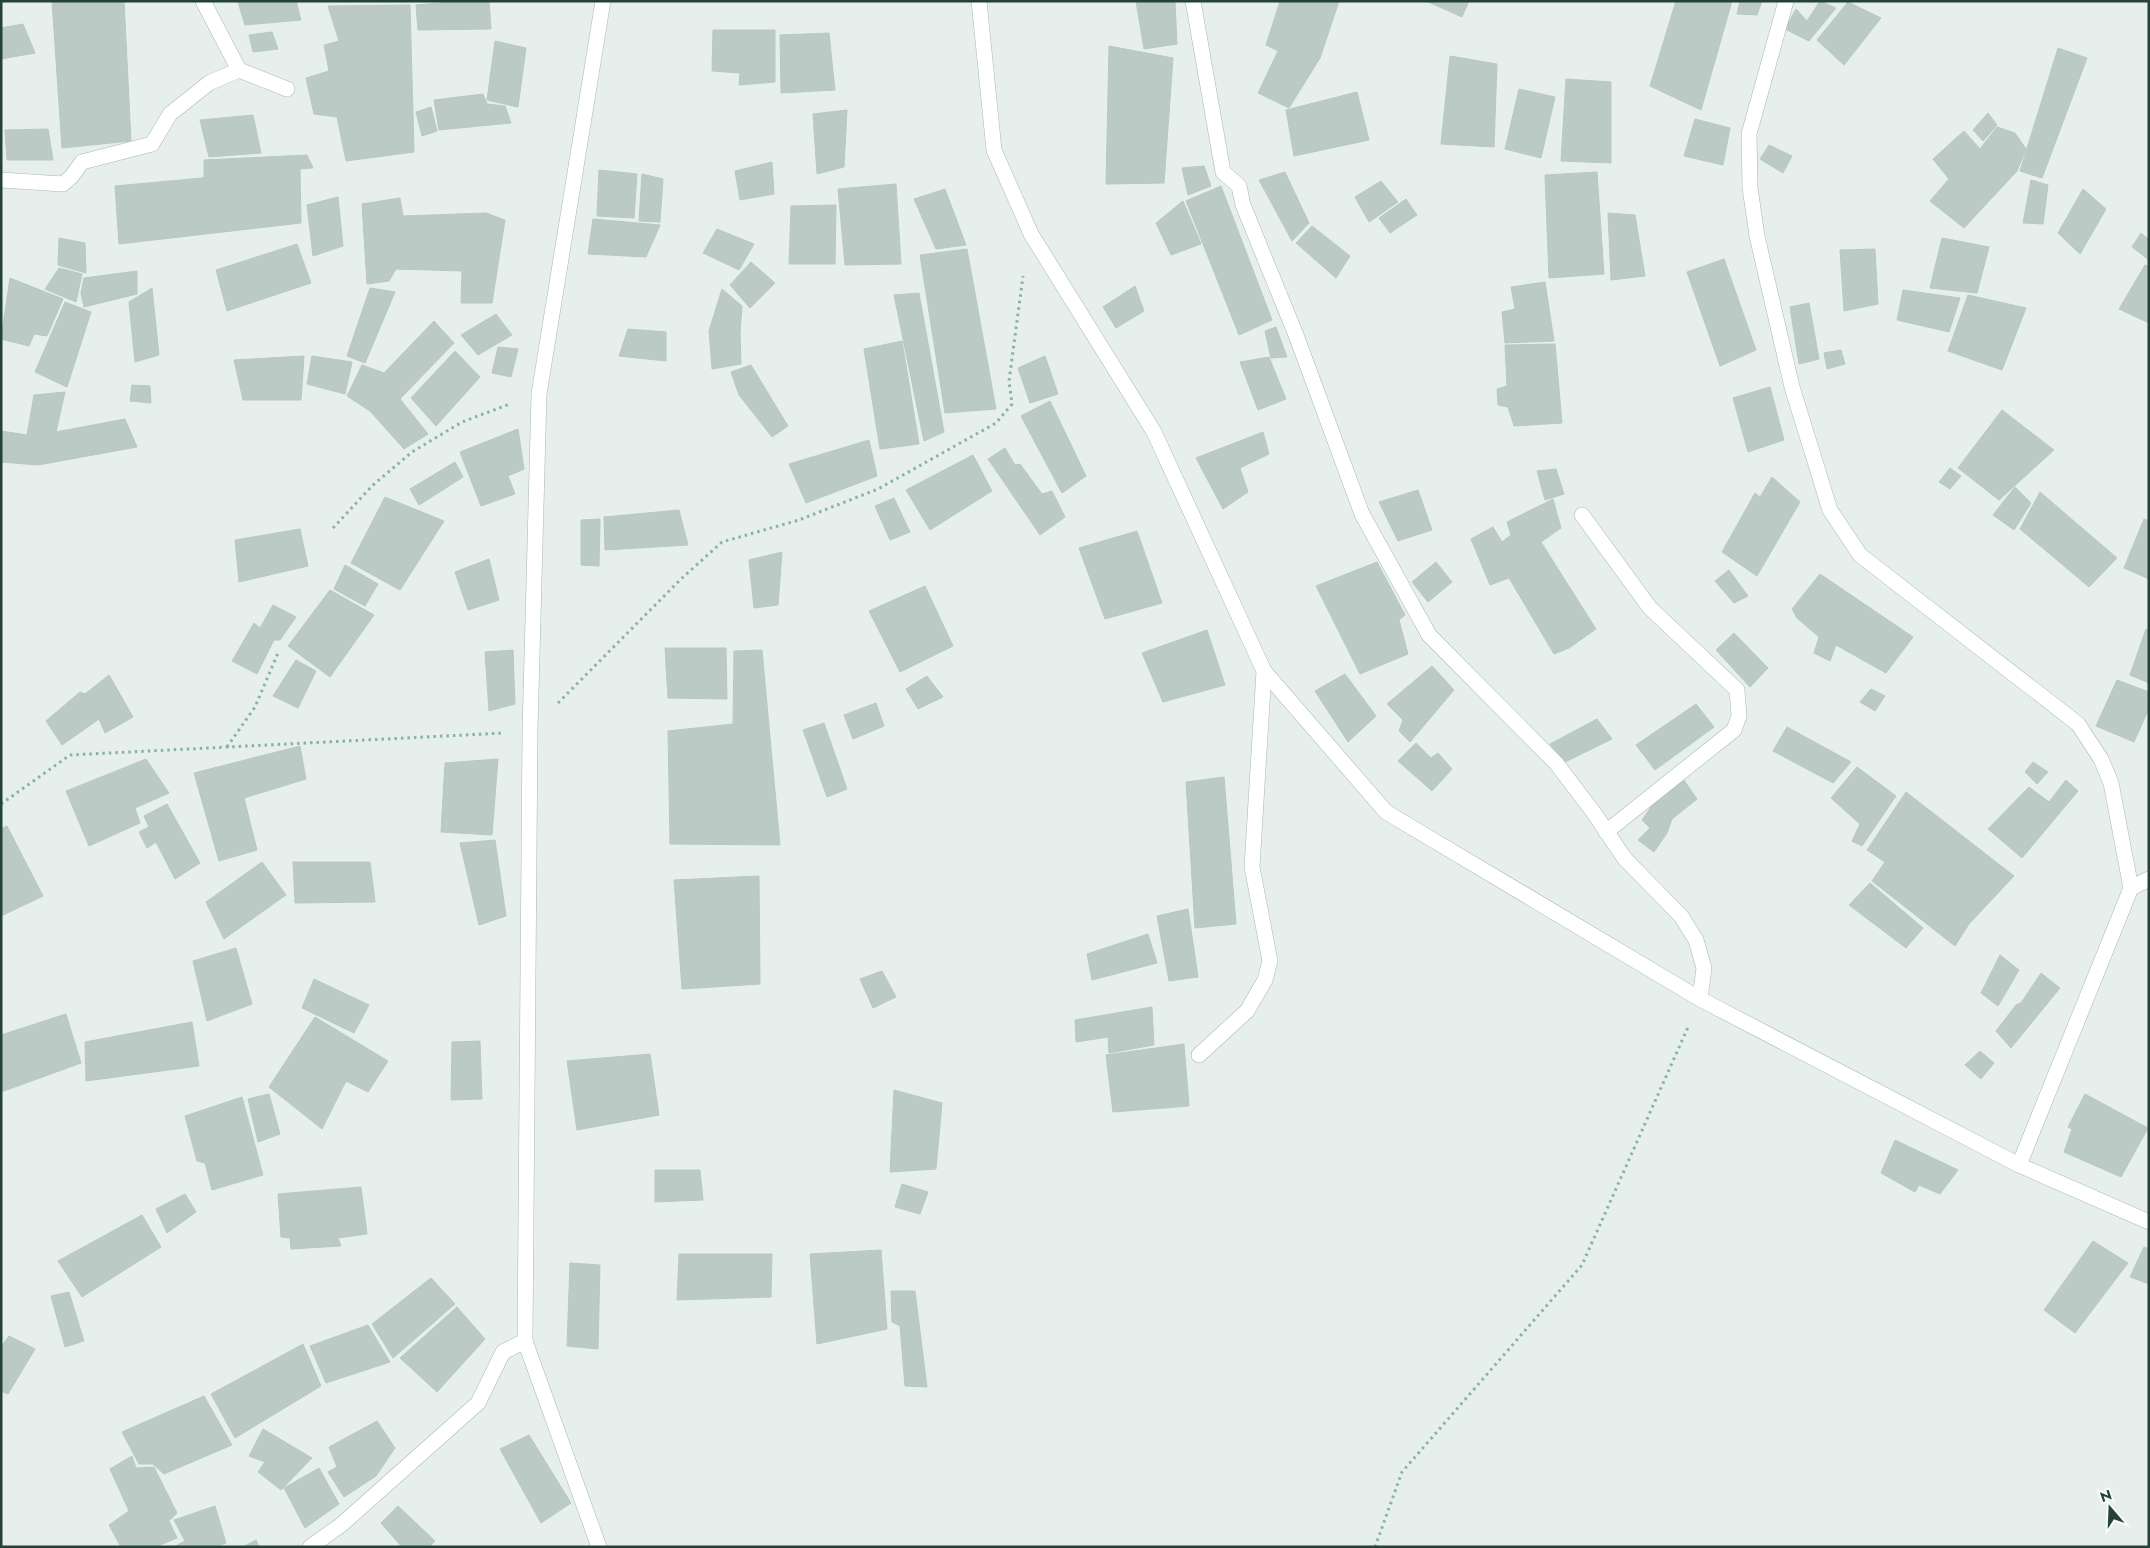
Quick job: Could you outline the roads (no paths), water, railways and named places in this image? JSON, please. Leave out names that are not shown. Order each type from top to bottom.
[{"type":"street","points":[[203,1],[239,70],[287,89]]},
{"type":"street","points":[[599,1547],[525,1341],[530,731],[539,394],[603,1]]},
{"type":"street","points":[[979,1],[994,150],[1031,234],[1154,432],[1264,671],[1386,812],[1700,999],[2019,1165],[2149,1222]]},
{"type":"street","points":[[1193,1],[1223,172],[1239,186],[1243,205],[1296,335],[1362,514],[1430,635],[1556,763],[1625,860],[1682,916],[1696,940],[1704,968],[1700,999]]},
{"type":"street","points":[[1786,1],[1749,134],[1750,188],[1757,236],[1792,387],[1830,510],[1860,555],[2078,724],[2101,759],[2111,783],[2131,888],[2019,1165]]},
{"type":"street","points":[[1,180],[63,184],[72,176],[82,162],[152,144],[170,114],[209,83],[239,70]]},
{"type":"street","points":[[1582,515],[1650,608],[1737,690],[1739,716],[1734,730],[1606,832]]},
{"type":"street","points":[[1199,1055],[1247,1011],[1266,980],[1270,961],[1252,868],[1264,671]]},
{"type":"street","points":[[2131,888],[2149,879]]},
{"type":"street","points":[[310,1547],[341,1526],[478,1403],[504,1352],[525,1341]]}]
